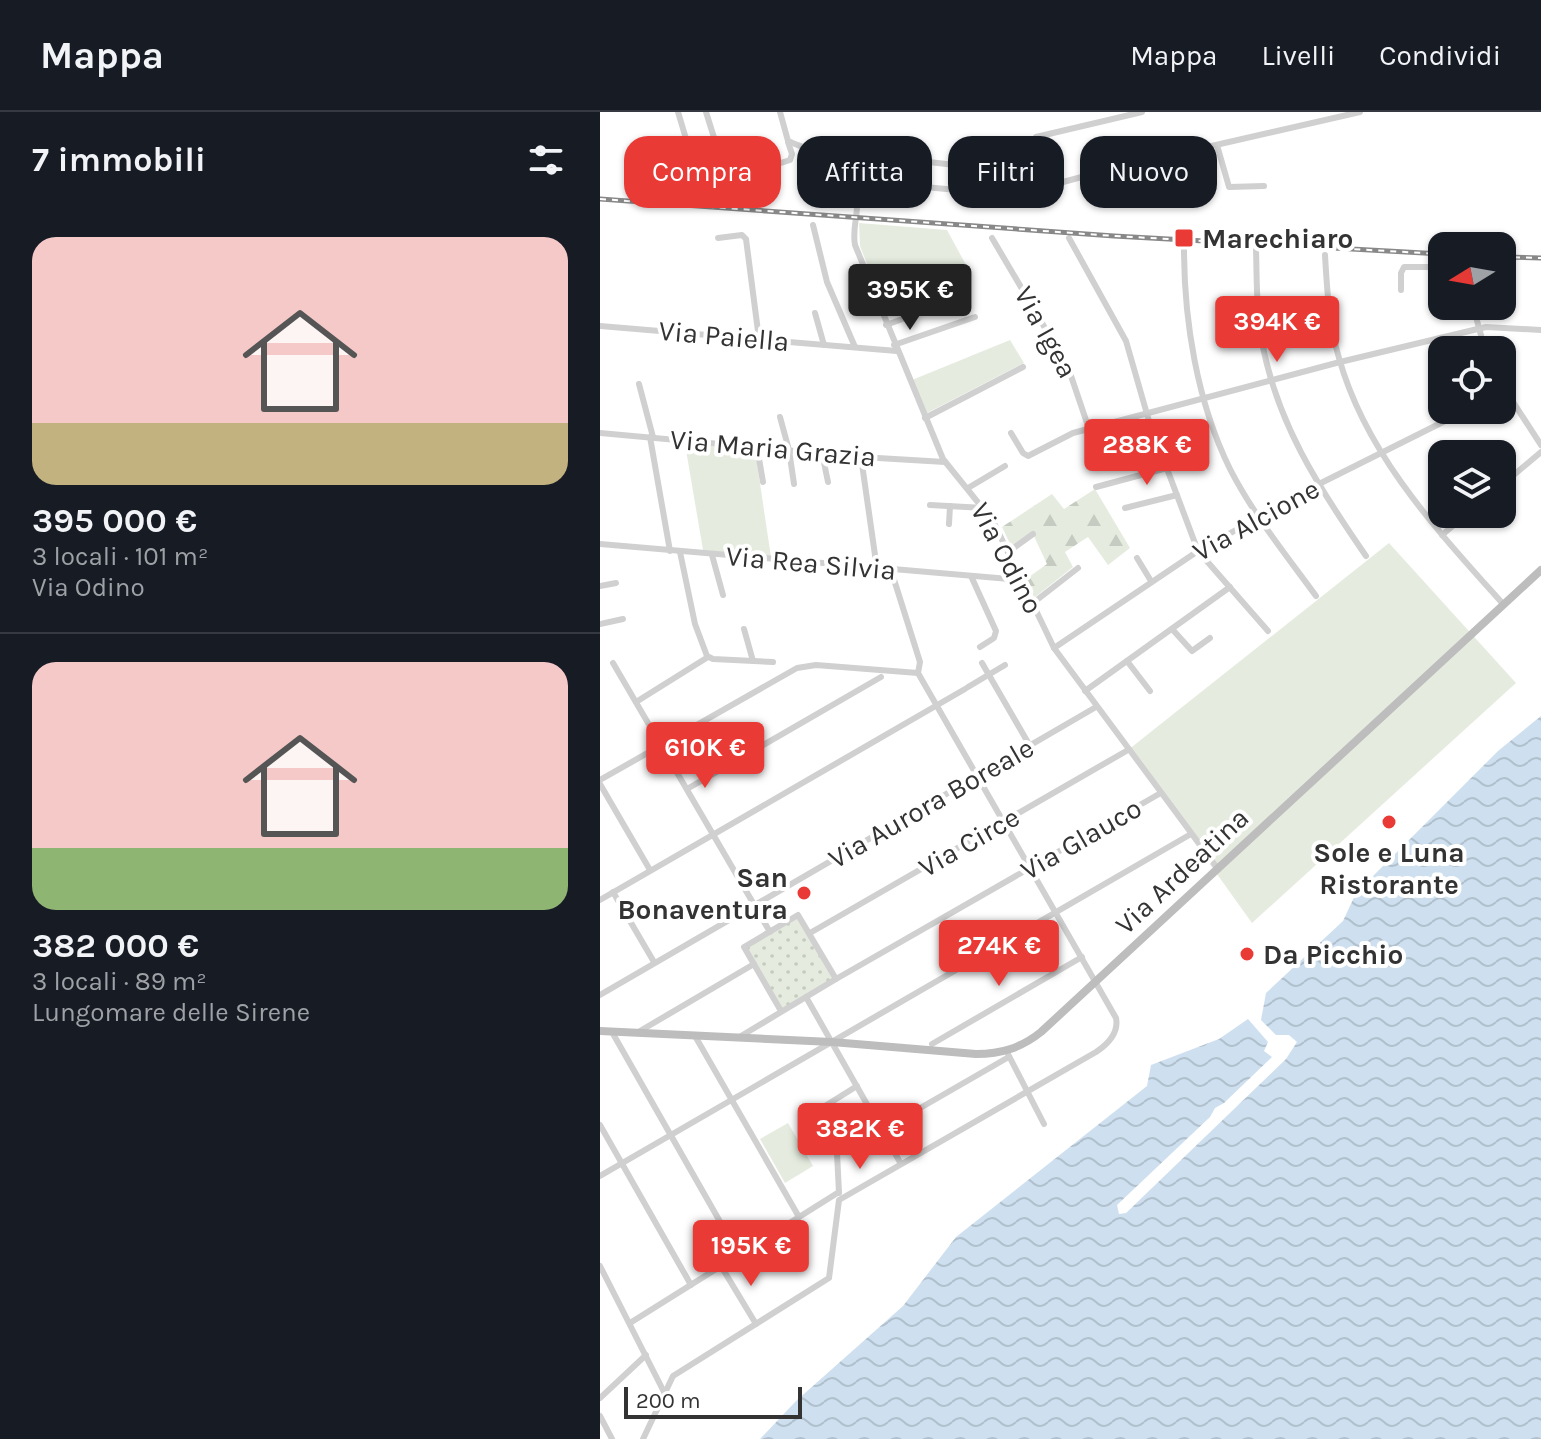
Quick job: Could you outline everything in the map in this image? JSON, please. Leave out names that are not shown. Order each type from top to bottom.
[{"type":"main road","name":"Via Ardeatina","points":[[600,1031],[1008,1054],[1032,1039],[1541,570]]},
{"type":"street","points":[[678,112],[685,136]]},
{"type":"street","points":[[706,112],[714,136]]},
{"type":"street","points":[[780,112],[791,159],[781,162]]},
{"type":"street","points":[[1040,136],[1142,112]]},
{"type":"street","points":[[1264,186],[1229,187],[1217,145],[1360,112]]},
{"type":"street","points":[[788,141],[797,145]]},
{"type":"street","name":"Via Odino","points":[[855,208],[855,245],[945,462],[984,508],[1054,648],[1159,794],[1218,869]]},
{"type":"street","points":[[813,225],[827,282],[855,347]]},
{"type":"street","points":[[718,238],[741,235],[746,238],[759,339]]},
{"type":"street","name":"Via Igea","points":[[992,238],[1070,370],[1089,429]]},
{"type":"street","points":[[1069,238],[1126,341],[1147,414],[1198,551],[1268,631]]},
{"type":"street","points":[[1184,248],[1189,318],[1205,399],[1227,462],[1258,517],[1316,596]]},
{"type":"street","points":[[1256,250],[1259,323],[1272,381],[1317,485],[1366,556]]},
{"type":"street","points":[[1325,255],[1330,312],[1340,362],[1359,409],[1408,492],[1503,604]]},
{"type":"street","points":[[1401,290],[1404,267],[1428,267]]},
{"type":"street","points":[[886,325],[924,311]]},
{"type":"street","points":[[815,313],[824,345]]},
{"type":"street","points":[[896,348],[975,317]]},
{"type":"street","points":[[1476,320],[1480,336]]},
{"type":"street","name":"Via Paiella","points":[[600,326],[896,348]]},
{"type":"street","points":[[1011,433],[1022,452],[1028,456],[1065,436],[1340,362],[1496,326],[1541,330]]},
{"type":"street","points":[[925,418],[1023,367]]},
{"type":"street","points":[[639,384],[652,437],[670,551]]},
{"type":"street","points":[[1516,408],[1539,440]]},
{"type":"street","points":[[780,417],[794,484]]},
{"type":"street","name":"Via Alcione","points":[[1054,648],[1198,551],[1317,485],[1439,424]]},
{"type":"street","name":"Via Maria Grazia","points":[[600,433],[945,462]]},
{"type":"street","points":[[757,447],[763,482]]},
{"type":"street","points":[[1516,473],[1541,452]]},
{"type":"street","points":[[822,453],[828,482]]},
{"type":"street","points":[[861,457],[877,569]]},
{"type":"street","points":[[968,488],[1005,466]]},
{"type":"street","points":[[1096,487],[1167,468]]},
{"type":"street","points":[[1125,508],[1177,495]]},
{"type":"street","points":[[930,505],[984,508]]},
{"type":"street","points":[[949,524],[950,506]]},
{"type":"street","points":[[1442,535],[1450,528]]},
{"type":"street","points":[[1008,552],[1033,534]]},
{"type":"street","name":"Via Rea Silvia","points":[[600,544],[1022,580]]},
{"type":"street","points":[[680,552],[696,628],[708,657]]},
{"type":"street","points":[[712,555],[723,595]]},
{"type":"street","points":[[1137,558],[1151,581]]},
{"type":"street","name":"Via Odino","points":[[1033,603],[1078,568]]},
{"type":"street","points":[[839,1200],[1102,1048],[1114,1034],[1117,1019],[918,673],[920,662],[891,570]]},
{"type":"street","points":[[971,576],[996,632],[993,639],[980,647]]},
{"type":"street","points":[[600,586],[616,583]]},
{"type":"street","points":[[1085,691],[1230,587]]},
{"type":"street","points":[[600,624],[623,619]]},
{"type":"street","points":[[744,629],[753,661]]},
{"type":"street","points":[[1172,629],[1192,651],[1210,638]]},
{"type":"street","points":[[636,702],[708,657],[773,662]]},
{"type":"street","points":[[1127,661],[1150,691]]},
{"type":"street","points":[[613,663],[770,932]]},
{"type":"street","points":[[982,663],[1030,746]]},
{"type":"street","points":[[650,870],[600,782],[797,668],[816,665],[918,673]]},
{"type":"street","points":[[600,900],[1005,665]]},
{"type":"street","points":[[687,789],[881,677]]},
{"type":"street","name":"Via Aurora Boreale","points":[[600,995],[1096,707]]},
{"type":"street","name":"Via Circe","points":[[810,933],[1128,750]]},
{"type":"street","name":"Via Glauco","points":[[781,1011],[1159,794]]},
{"type":"street","points":[[600,1176],[1191,834]]},
{"type":"street","points":[[613,892],[654,962]]},
{"type":"street","points":[[738,1038],[781,1011],[744,947],[798,915],[836,979]]},
{"type":"street","points":[[932,1044],[1082,957]]},
{"type":"street","points":[[637,1033],[754,964]]},
{"type":"street","points":[[806,997],[901,1164]]},
{"type":"street","points":[[612,1032],[739,1255]]},
{"type":"street","points":[[695,1036],[799,1217]]},
{"type":"street","points":[[882,1130],[1008,1054],[1044,1124]]},
{"type":"street","points":[[643,1439],[675,1374],[829,1278],[839,1200],[838,1156],[817,1111],[857,1086]]},
{"type":"street","points":[[600,1125],[691,1285]]},
{"type":"street","points":[[630,1323],[839,1192]]},
{"type":"street","points":[[600,1266],[664,1392]]},
{"type":"street","points":[[721,1266],[756,1324]]},
{"type":"street","points":[[600,1398],[646,1355]]},
{"type":"street","points":[[600,1416],[612,1439]]},
{"type":"green space","points":[[859,223],[947,230],[972,276],[883,305],[860,246]]},
{"type":"green space","points":[[1010,340],[1024,363],[927,413],[912,380]]},
{"type":"green space","points":[[685,444],[755,450],[771,557],[703,550]]},
{"type":"green space","points":[[1095,489],[1130,548],[1108,565],[1088,537],[1065,552],[1073,567],[1034,598],[1026,579],[1047,564],[1032,532],[1011,546],[1002,527],[1052,494],[1064,509]]},
{"type":"green space","points":[[1389,543],[1516,683],[1252,923],[1128,750]]},
{"type":"green space","points":[[798,915],[836,979],[781,1011],[744,947]]},
{"type":"green space","points":[[788,1123],[813,1166],[785,1183],[760,1139]]},
{"type":"water","points":[[1541,716],[1541,1439],[760,1439],[796,1401],[903,1306],[956,1237],[1147,1086],[1151,1065],[1219,1039],[1248,1019],[1268,1042],[1264,1051],[1272,1057],[1215,1108],[1210,1117],[1117,1205],[1119,1214],[1126,1213],[1286,1059],[1297,1042],[1289,1035],[1276,1035],[1261,1020],[1266,993],[1343,921],[1356,893],[1498,751]]},
{"type":"railway","points":[[600,199],[1114,236],[1428,253]]},
{"type":"railway","points":[[1516,257],[1541,258]]},
{"type":"place","name":"Marechiaro","points":[[1184,238]]},
{"type":"place","name":"Sole e Luna Ristorante","points":[[1389,822]]},
{"type":"place","name":"San Bonaventura","points":[[804,893]]},
{"type":"place","name":"Da Picchio","points":[[1247,954]]}]
